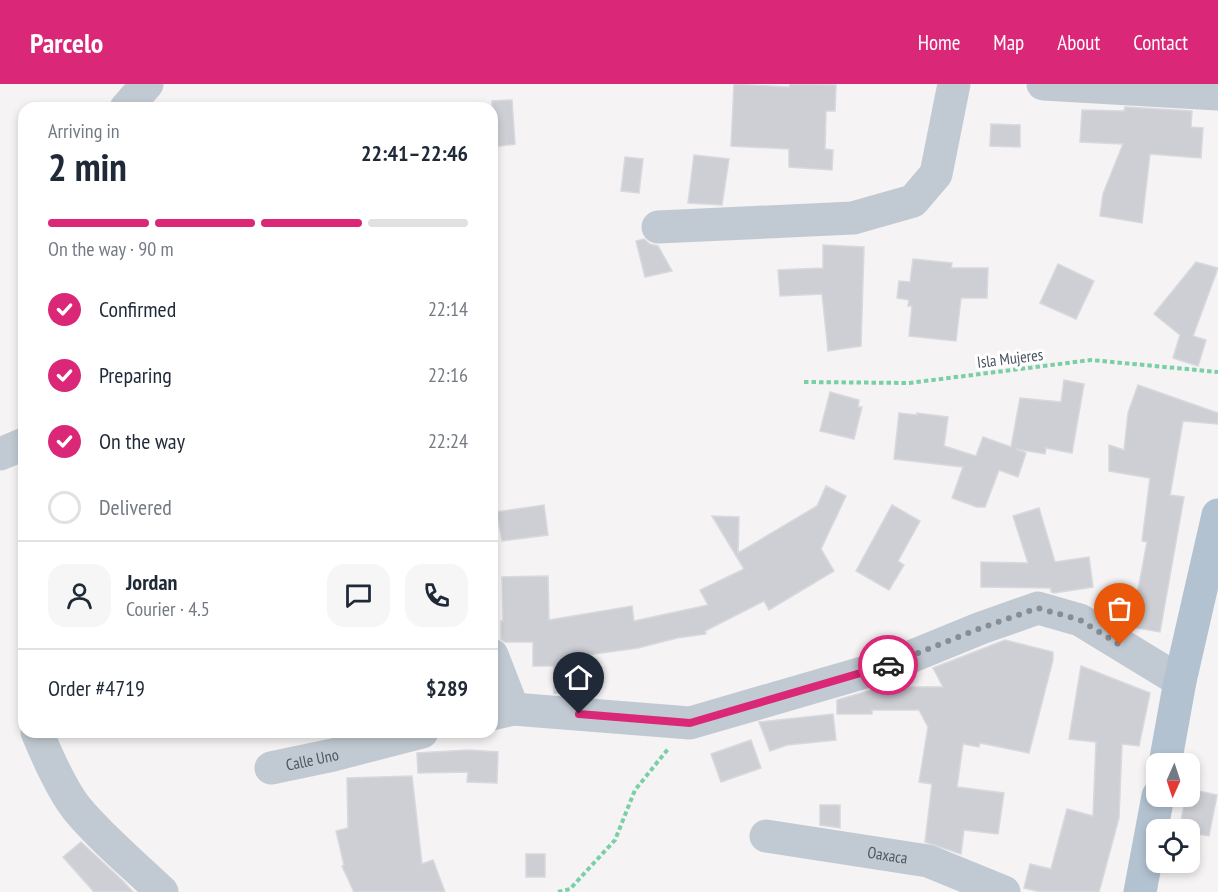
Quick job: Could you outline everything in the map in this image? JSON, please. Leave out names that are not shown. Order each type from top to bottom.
[{"type":"main road","points":[[1167,753],[1180,681],[1213,565],[1218,515]]},
{"type":"main road","points":[[1140,892],[1156,807]]},
{"type":"street","points":[[131,102],[147,84]]},
{"type":"street","points":[[658,227],[853,218],[913,201],[936,174],[954,84]]},
{"type":"street","points":[[1043,84],[1218,94]]},
{"type":"street","points":[[0,453],[18,446]]},
{"type":"street","points":[[498,689],[502,711],[690,723],[893,664],[981,628],[1038,608],[1080,620],[1180,681]]},
{"type":"street","points":[[40,738],[50,762],[77,809],[162,892]]},
{"type":"street","name":"Calle Uno","points":[[271,768],[399,738]]},
{"type":"street","name":"Oaxaca","points":[[766,836],[928,861],[1004,892]]},
{"type":"path","name":"Isla Mujeres","points":[[804,382],[909,384],[1091,360],[1218,372]]},
{"type":"path","points":[[558,892],[570,889],[615,840],[635,790],[690,723]]},
{"type":"building","points":[[734,84],[789,87],[790,84],[836,85],[835,111],[826,111],[825,149],[833,150],[832,170],[789,167],[789,149],[731,146]]},
{"type":"building","points":[[512,100],[515,144],[498,146],[498,102],[492,101]]},
{"type":"building","points":[[1125,107],[1192,111],[1191,127],[1203,128],[1201,158],[1150,154],[1142,223],[1100,216],[1103,194],[1123,144],[1080,142],[1082,110],[1124,111]]},
{"type":"building","points":[[991,124],[1020,125],[1020,147],[990,146]]},
{"type":"building","points":[[694,155],[729,159],[722,205],[688,203]]},
{"type":"building","points":[[625,157],[643,159],[639,193],[621,191]]},
{"type":"building","points":[[644,239],[658,246],[672,271],[645,277],[636,241]]},
{"type":"building","points":[[823,245],[864,247],[861,346],[828,351],[822,294],[780,296],[778,270],[823,268]]},
{"type":"building","points":[[913,259],[952,263],[951,268],[988,268],[987,298],[961,298],[956,341],[909,336],[912,306],[908,306],[909,300],[897,298],[899,281],[910,282]]},
{"type":"building","points":[[1196,262],[1218,268],[1193,336],[1206,340],[1198,366],[1173,358],[1180,335],[1154,314]]},
{"type":"building","points":[[1058,264],[1094,281],[1076,319],[1040,303]]},
{"type":"building","points":[[1064,380],[1084,384],[1072,453],[1046,448],[1045,454],[1016,449],[1026,453],[1018,477],[999,470],[985,507],[977,507],[952,498],[963,467],[894,459],[899,413],[948,417],[944,446],[976,456],[983,437],[1011,447],[1020,398],[1061,402]]},
{"type":"building","points":[[1138,385],[1218,413],[1218,424],[1183,421],[1170,495],[1184,497],[1160,632],[1131,627],[1147,542],[1142,541],[1150,478],[1109,471],[1109,445],[1124,450],[1128,413]]},
{"type":"building","points":[[830,392],[859,400],[858,407],[862,407],[854,439],[820,431]]},
{"type":"building","points":[[826,486],[846,496],[821,549],[834,571],[769,610],[764,601],[705,631],[706,634],[677,638],[638,648],[587,655],[586,696],[554,693],[554,666],[533,666],[533,642],[505,642],[501,639],[502,577],[548,576],[549,620],[632,606],[634,621],[708,605],[700,590],[744,569],[712,516],[739,517],[738,553],[817,506]]},
{"type":"building","points":[[544,505],[548,535],[502,541],[498,512]]},
{"type":"building","points":[[892,505],[920,521],[898,561],[904,565],[889,590],[856,571]]},
{"type":"building","points":[[1039,508],[1055,562],[1089,557],[1093,587],[1054,593],[1051,592],[1051,588],[981,587],[981,562],[1028,563],[1013,516]]},
{"type":"building","points":[[1005,640],[1053,652],[1053,660],[1029,753],[980,743],[979,747],[963,744],[957,787],[1004,793],[998,834],[964,830],[961,854],[925,842],[932,784],[919,782],[928,727],[919,710],[872,710],[872,714],[837,714],[837,700],[882,687],[943,687],[933,668]]},
{"type":"building","points":[[1081,666],[1150,693],[1139,746],[1122,744],[1119,818],[1099,892],[1040,892],[1024,888],[1030,864],[1051,869],[1067,809],[1093,816],[1096,742],[1069,739]]},
{"type":"building","points":[[833,714],[836,740],[787,745],[770,751],[759,722]]},
{"type":"building","points":[[751,740],[761,768],[721,782],[711,754]]},
{"type":"building","points":[[469,750],[498,752],[497,783],[467,782],[468,772],[418,773],[417,753]]},
{"type":"building","points":[[412,776],[422,864],[433,860],[445,892],[354,892],[342,866],[344,865],[336,831],[348,828],[347,778]]},
{"type":"building","points":[[1200,791],[1217,795],[1209,836],[1200,835],[1200,819],[1181,819],[1184,807],[1200,807]]},
{"type":"building","points":[[820,805],[840,805],[840,828],[820,825]]},
{"type":"building","points":[[81,842],[133,892],[94,892],[63,857]]},
{"type":"building","points":[[526,854],[545,854],[545,877],[526,877]]},
{"type":"way so far","points":[[888,665],[1038,608],[1080,620],[1120,645]]},
{"type":"route","points":[[579,714],[690,723],[888,665]]}]
